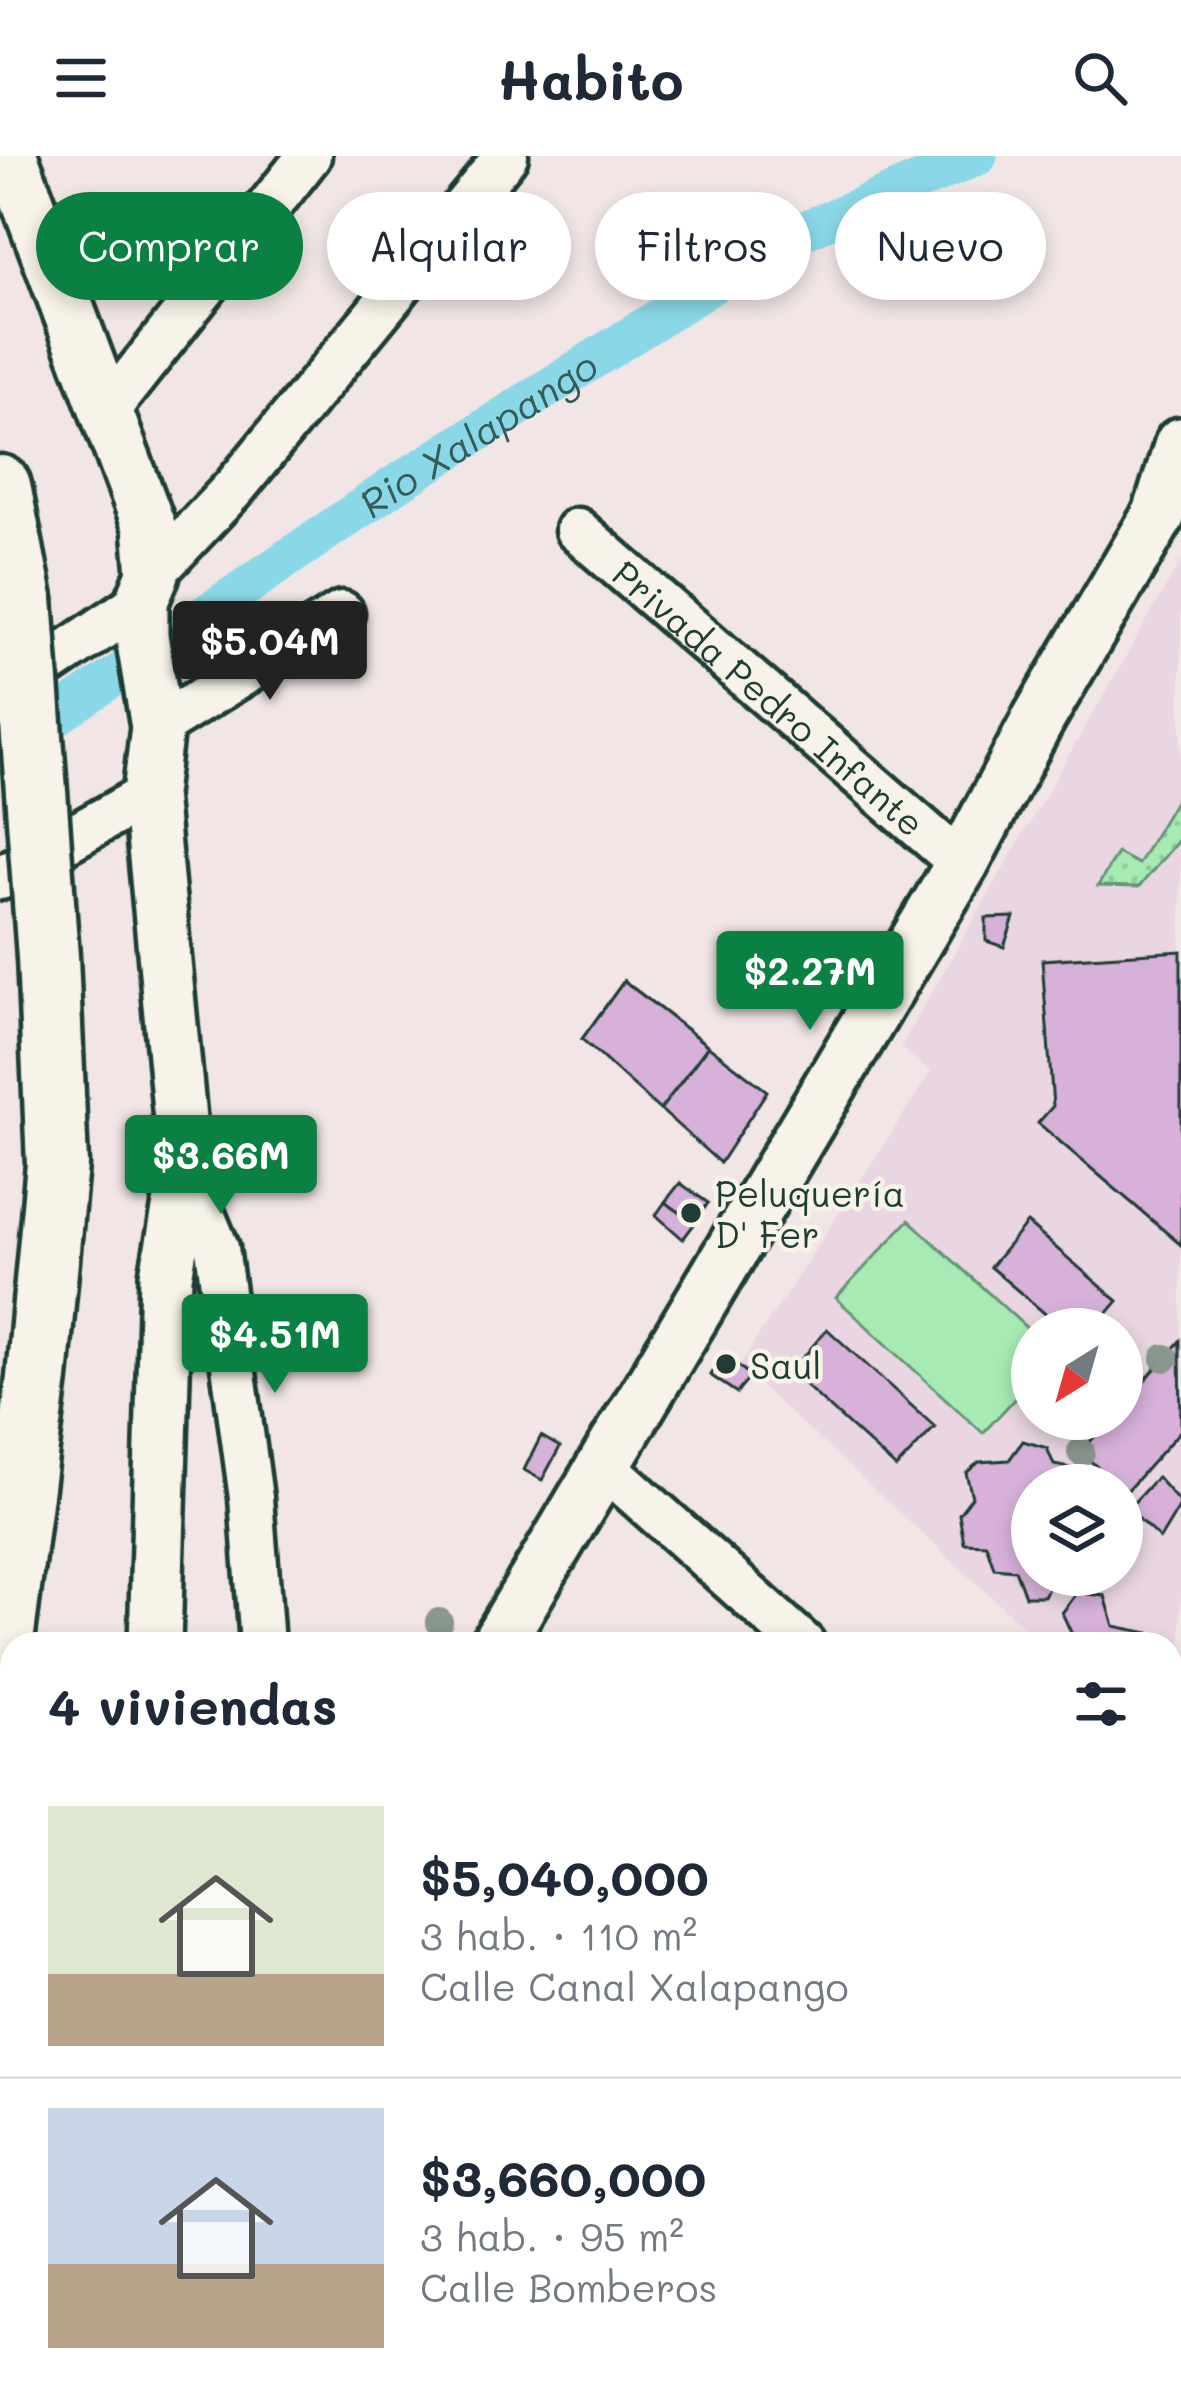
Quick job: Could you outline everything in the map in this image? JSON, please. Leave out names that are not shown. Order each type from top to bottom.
[{"type":"highway","points":[[0,486],[22,599],[57,1163],[37,1378],[4,1632]]},
{"type":"main road","points":[[23,164],[149,526],[148,794],[185,1172],[166,1276],[155,1632]]},
{"type":"main road","points":[[504,1632],[962,864],[1040,716],[1159,514],[1181,444]]},
{"type":"street","points":[[106,412],[309,156]]},
{"type":"street","points":[[149,645],[236,487],[506,156]]},
{"type":"street","name":"Privada Pedro Infante","points":[[577,530],[962,864]]},
{"type":"street","points":[[0,697],[149,645],[342,613]]},
{"type":"street","points":[[0,878],[148,794]]},
{"type":"street","points":[[185,1172],[217,1248],[251,1498],[261,1632]]},
{"type":"street","points":[[601,1463],[790,1632]]},
{"type":"shaded area","points":[[1181,561],[1181,1632],[1030,1632],[739,1366],[931,1072],[900,1047]]},
{"type":"green space","points":[[1181,791],[1181,837],[1139,887],[1098,886],[1117,853],[1138,864]]},
{"type":"green space","points":[[909,1220],[1011,1314],[1011,1403],[983,1433],[836,1298]]},
{"type":"building","points":[[1014,917],[1004,947],[986,941],[986,918]]},
{"type":"building","points":[[1181,951],[1181,1245],[1038,1123],[1053,1106],[1042,960]]},
{"type":"building","points":[[624,981],[767,1091],[720,1163],[582,1039]]},
{"type":"building","points":[[624,981],[708,1046],[660,1110],[582,1039]]},
{"type":"building","name":"Peluquería D' Fer","points":[[680,1183],[708,1203],[695,1223],[665,1202]]},
{"type":"building","points":[[665,1202],[695,1223],[683,1239],[656,1215]]},
{"type":"building","points":[[1027,1223],[1118,1301],[1112,1308],[1038,1308],[990,1267]]},
{"type":"building","points":[[827,1329],[935,1427],[896,1468],[791,1372]]},
{"type":"building","points":[[1180,1341],[1181,1430],[1143,1473],[1143,1464],[1094,1464],[1081,1452],[1092,1440],[1143,1440],[1143,1382]]},
{"type":"building","name":"Saul","points":[[723,1353],[751,1376],[737,1393],[710,1375]]},
{"type":"building","points":[[541,1436],[560,1447],[542,1480],[524,1470]]},
{"type":"building","points":[[1023,1441],[1047,1448],[1054,1464],[1011,1464],[1011,1570],[994,1568],[986,1544],[964,1543],[959,1514],[972,1497],[966,1473],[979,1462],[1009,1460]]},
{"type":"building","points":[[1157,1477],[1181,1504],[1160,1539],[1143,1523],[1143,1492]]},
{"type":"building","points":[[1075,1596],[1105,1596],[1114,1626],[1144,1632],[1071,1632],[1062,1613]]},
{"type":"waterway","name":"Rio Xalapango","points":[[0,755],[390,488],[784,239],[978,156]]},
{"type":"place","name":"Peluquería D' Fer","points":[[691,1213]]},
{"type":"place","name":"Saul","points":[[726,1364]]}]
